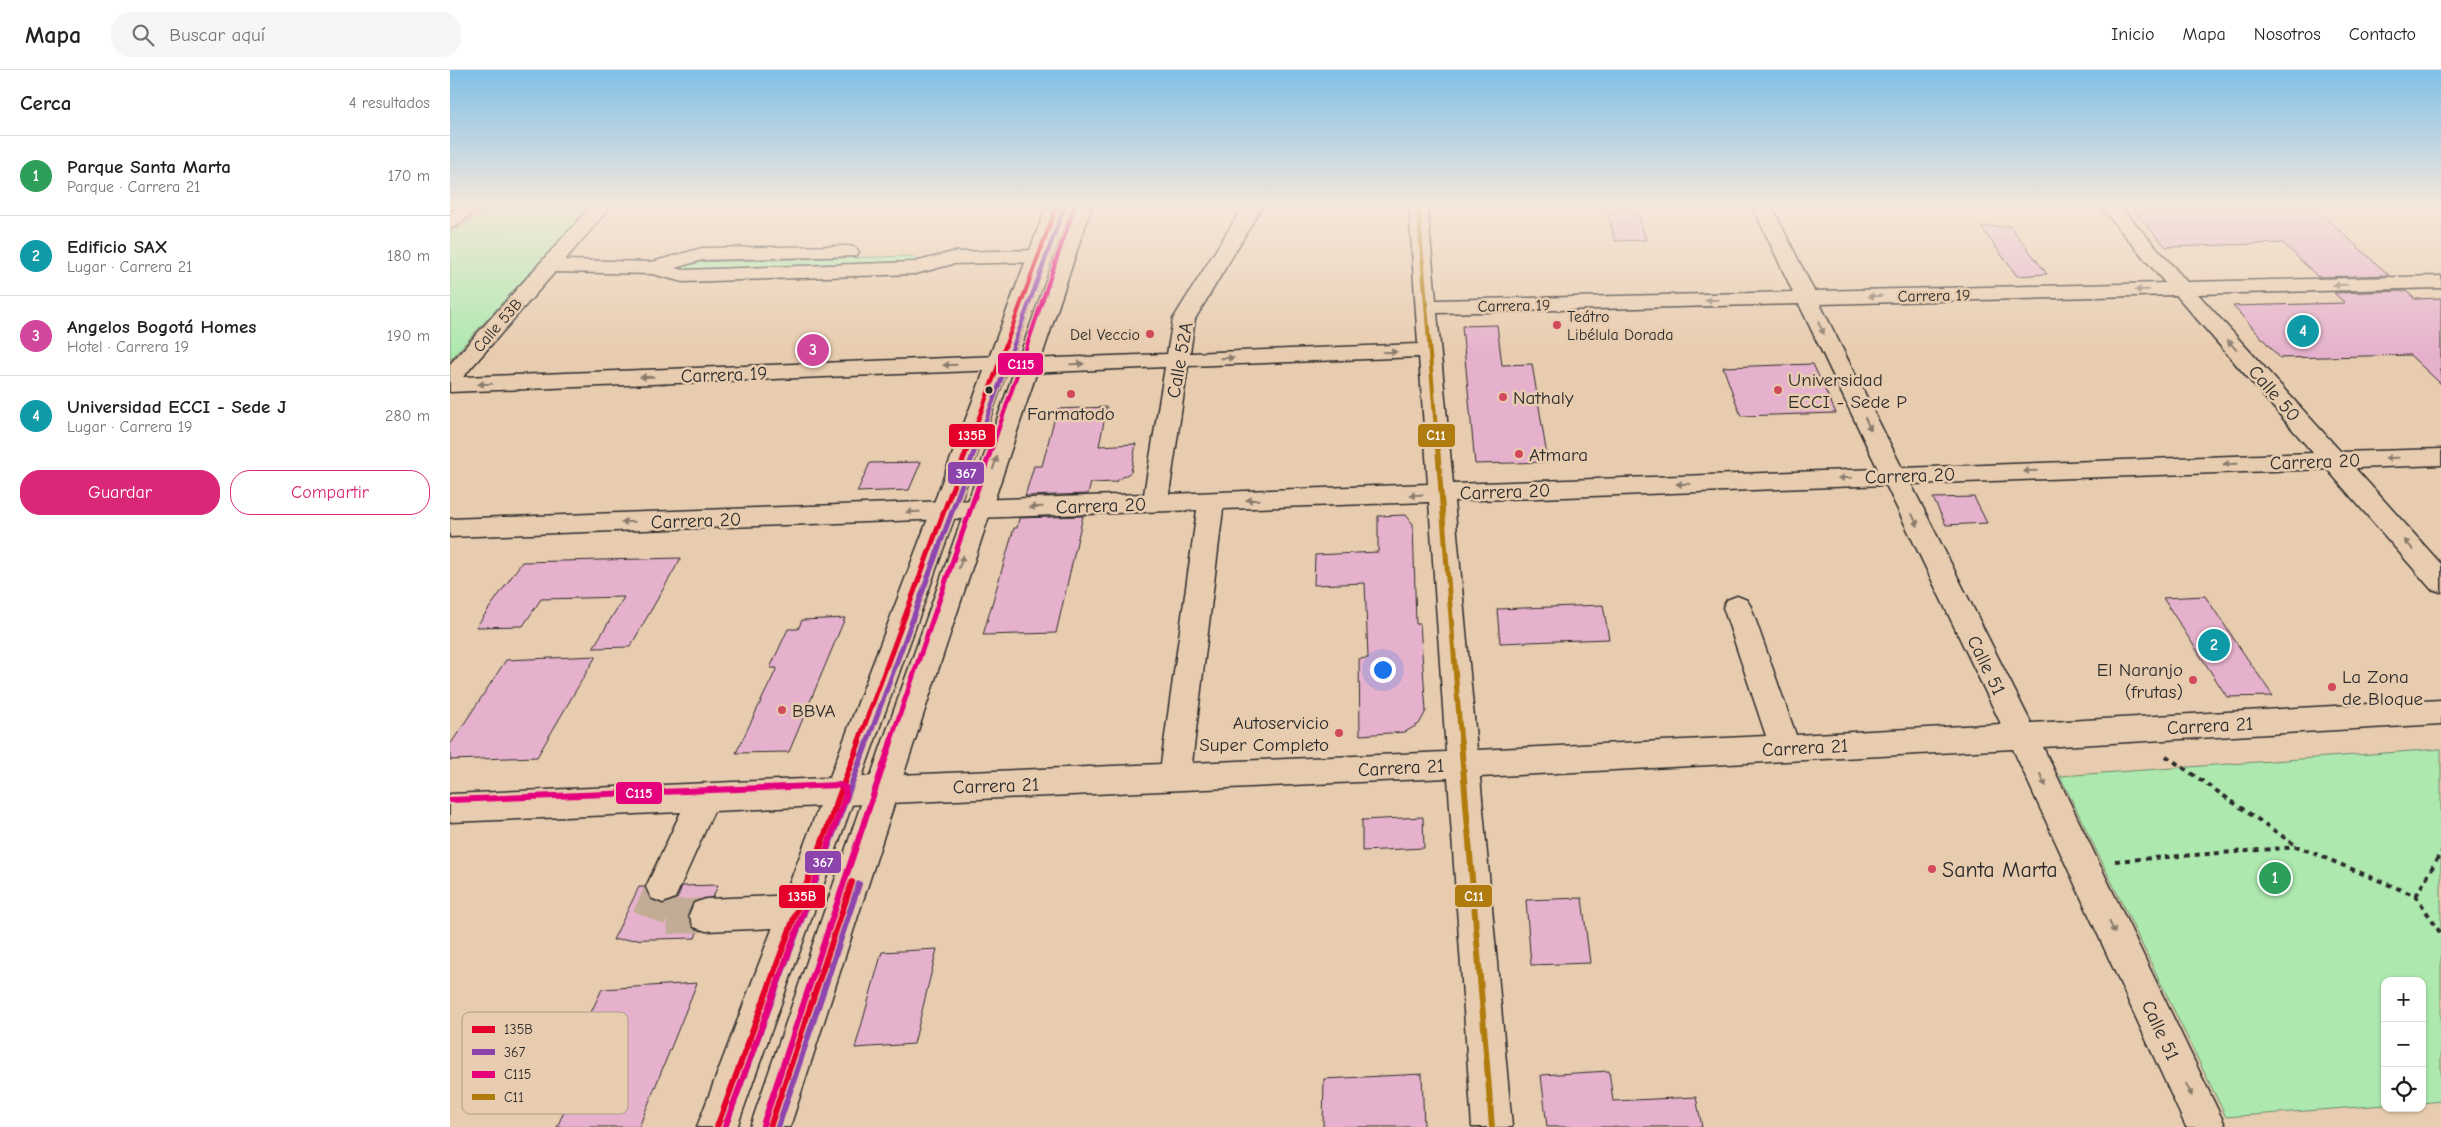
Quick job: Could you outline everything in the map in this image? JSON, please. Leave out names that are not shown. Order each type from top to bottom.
[{"type":"street","name":"Calle 53B","points":[[450,378],[559,254]]},
{"type":"street","points":[[770,1127],[1066,254]]},
{"type":"street","name":"Calle 52A","points":[[1155,503],[1184,319],[1224,254]]},
{"type":"street","points":[[1422,254],[1492,1127]]},
{"type":"street","name":"Calle 51","points":[[1785,254],[2022,736],[2206,1127]]},
{"type":"street","name":"Calle 50","points":[[2151,254],[2441,582]]},
{"type":"street","points":[[549,266],[652,268],[683,276],[915,268],[953,258],[1038,256],[717,1127]]},
{"type":"street","name":"Carrera 19","points":[[1426,308],[2441,282]]},
{"type":"street","points":[[1028,366],[1430,350]]},
{"type":"street","name":"Carrera 19","points":[[450,385],[998,363]]},
{"type":"street","name":"Carrera 20","points":[[450,528],[2441,457]]},
{"type":"street","points":[[1174,777],[1211,502]]},
{"type":"street","points":[[1737,606],[1785,748]]},
{"type":"street","name":"Carrera 21","points":[[450,808],[1464,764],[2022,736],[2441,712]]},
{"type":"street","points":[[663,886],[704,797]]},
{"type":"street","points":[[706,915],[796,911]]},
{"type":"path","points":[[2164,754],[2299,847],[2416,896],[2441,934]]},
{"type":"path","points":[[2105,861],[2299,847]]},
{"type":"path","points":[[2416,896],[2441,852]]},
{"type":"green space","points":[[450,254],[546,254],[450,360]]},
{"type":"green space","points":[[912,256],[919,261],[684,271],[680,269],[682,265],[695,262]]},
{"type":"green space","points":[[2441,749],[2441,1101],[2426,1103],[2426,977],[2381,977],[2381,1105],[2226,1117],[2060,776]]},
{"type":"building","points":[[2001,254],[2032,254],[2047,274],[2017,276]]},
{"type":"building","points":[[2295,254],[2366,254],[2389,275],[2318,277]]},
{"type":"building","points":[[2406,291],[2415,299],[2441,298],[2441,384],[2410,355],[2280,358],[2233,306],[2345,303],[2334,293]]},
{"type":"building","points":[[1497,325],[1502,365],[1532,364],[1548,462],[1475,464],[1462,326]]},
{"type":"building","name":"Universidad ECCI - Sede P","points":[[1813,364],[1836,413],[1741,416],[1723,367]]},
{"type":"building","points":[[1107,407],[1099,446],[1136,444],[1131,472],[1115,482],[1091,483],[1088,494],[1025,496],[1034,466],[1042,466],[1057,409]]},
{"type":"building","points":[[921,462],[909,490],[857,492],[870,463]]},
{"type":"building","points":[[1974,497],[1987,523],[1946,525],[1933,498]]},
{"type":"building","points":[[1406,515],[1413,524],[1416,624],[1420,624],[1426,711],[1419,724],[1405,732],[1360,735],[1359,659],[1368,658],[1365,583],[1314,585],[1315,555],[1378,552],[1378,516]]},
{"type":"building","points":[[1083,516],[1056,633],[983,635],[1014,528],[1017,528],[1019,518]]},
{"type":"building","points":[[681,558],[630,647],[593,648],[624,597],[541,599],[523,626],[476,627],[522,562]]},
{"type":"building","points":[[2205,596],[2273,696],[2227,697],[2163,598]]},
{"type":"building","points":[[1603,605],[1609,639],[1500,643],[1497,609]]},
{"type":"building","name":"BBVA","points":[[845,618],[789,752],[736,753],[777,668],[770,668],[788,629],[798,629],[802,620]]},
{"type":"building","points":[[596,656],[537,757],[450,760],[450,745],[506,660]]},
{"type":"building","points":[[1423,817],[1424,848],[1362,851],[1362,820]]},
{"type":"building","points":[[718,885],[713,897],[692,902],[687,916],[692,928],[698,930],[695,938],[613,940],[639,887],[644,887],[650,900],[664,905],[677,899],[682,886]]},
{"type":"building","points":[[1582,898],[1590,963],[1531,965],[1526,900]]},
{"type":"building","points":[[937,949],[914,1044],[855,1048],[882,952]]},
{"type":"building","points":[[697,983],[639,1127],[557,1127],[563,1114],[628,1114],[628,1012],[591,1012],[602,989]]},
{"type":"building","points":[[1609,1071],[1613,1101],[1696,1097],[1702,1127],[1547,1127],[1541,1075]]},
{"type":"building","points":[[1422,1074],[1424,1127],[1323,1127],[1324,1079]]},
{"type":"tunnel","points":[[663,887],[649,918],[706,915]]},
{"type":"transit line","name":"135B","points":[[717,1127],[1039,254]]},
{"type":"transit line","name":"367","points":[[725,1127],[1047,254]]},
{"type":"transit line","name":"C115","points":[[763,1125],[885,759],[1058,254]]},
{"type":"transit line","name":"C11","points":[[1422,254],[1492,1127]]},
{"type":"transit line","name":"C115","points":[[450,800],[839,785],[845,787],[846,795],[725,1127]]},
{"type":"transit line","name":"135B","points":[[770,1127],[852,882]]},
{"type":"transit line","name":"367","points":[[778,1127],[859,884]]},
{"type":"place","name":"Teátro Libélula Dorada","points":[[1557,325]]},
{"type":"place","name":"Universidad ECCI - Sede J","points":[[2303,331]]},
{"type":"place","name":"Del Veccio","points":[[1150,334]]},
{"type":"place","name":"Angelos Bogotá Homes","points":[[813,350]]},
{"type":"place","name":"Universidad ECCI - Sede P","points":[[1778,390]]},
{"type":"place","name":"Farmatodo","points":[[1071,394]]},
{"type":"place","name":"Nathaly","points":[[1503,397]]},
{"type":"place","name":"Atmara","points":[[1519,454]]},
{"type":"place","name":"Edificio SAX","points":[[2214,645]]},
{"type":"place","name":"El Naranjo (frutas)","points":[[2193,680]]},
{"type":"place","name":"La Zona de Bloque","points":[[2332,687]]},
{"type":"place","name":"BBVA","points":[[782,710]]},
{"type":"place","name":"Autoservicio Super Completo","points":[[1339,733]]},
{"type":"place","name":"Santa Marta","points":[[1932,869]]},
{"type":"place","name":"Parque Santa Marta","points":[[2275,878]]}]
